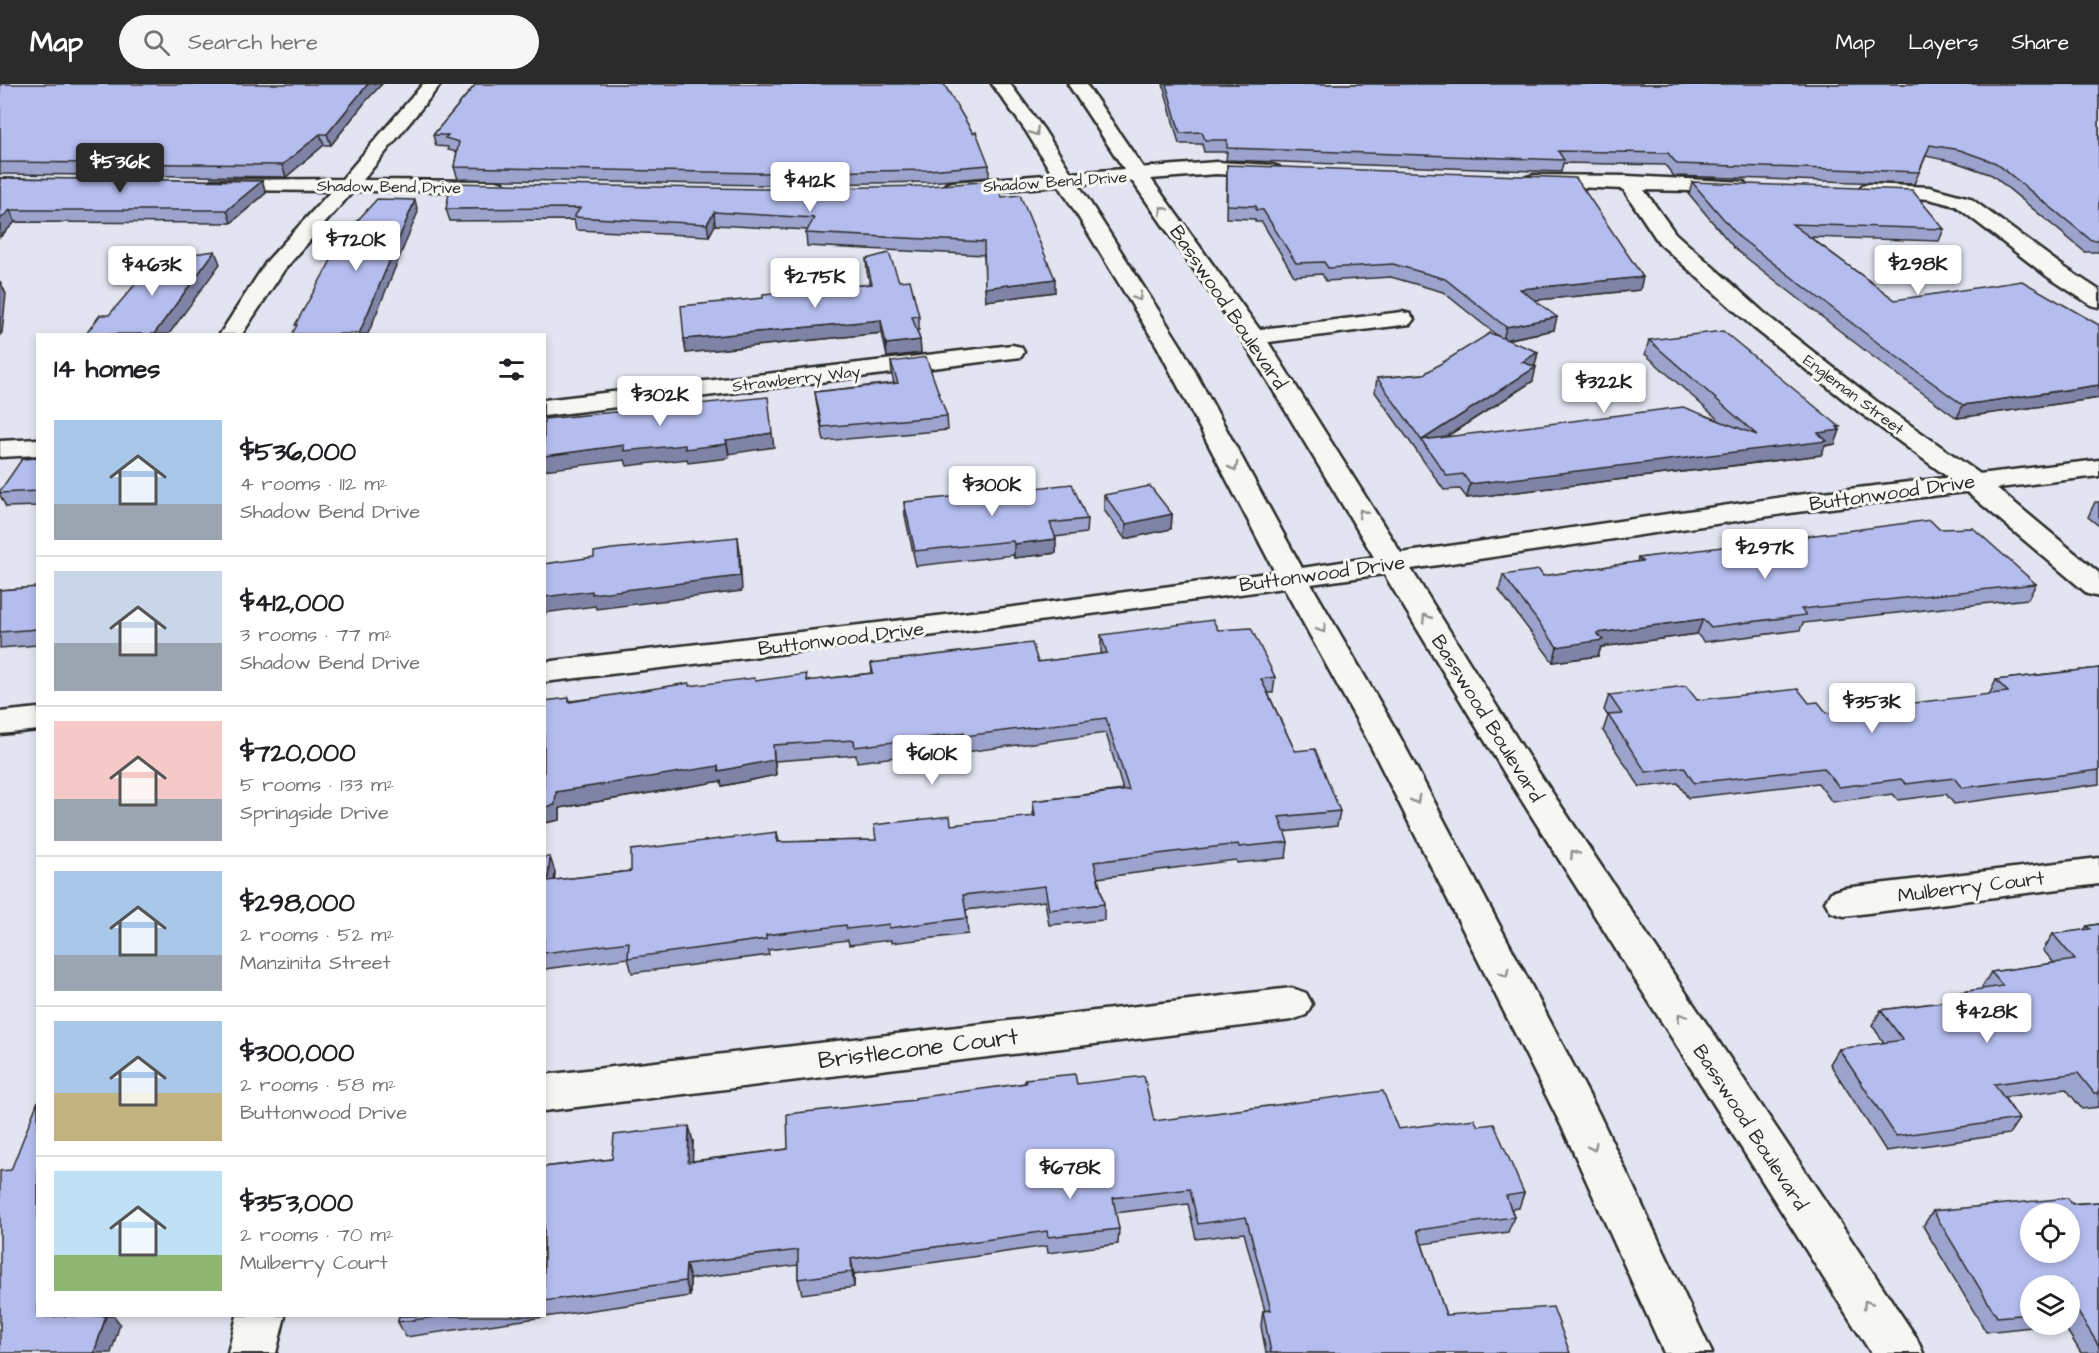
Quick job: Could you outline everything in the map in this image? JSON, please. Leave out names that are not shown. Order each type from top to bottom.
[{"type":"street","points":[[232,333],[275,266],[348,185],[432,84]]},
{"type":"street","points":[[1001,84],[1035,130],[1169,346],[1293,578],[1383,737],[1584,1127],[1688,1353]]},
{"type":"street","name":"Basswood Boulevard","points":[[1077,84],[1138,175],[1253,337],[1517,766],[1899,1353]]},
{"type":"street","name":"Shadow Bend Drive","points":[[929,190],[1216,168],[1286,171]]},
{"type":"street","points":[[1520,180],[1753,186]]},
{"type":"street","name":"Engleman Street","points":[[1628,182],[1667,238],[1762,322],[1867,406],[1970,480],[2099,588]]},
{"type":"street","name":"Shadow Bend Drive","points":[[195,183],[515,187]]},
{"type":"street","points":[[1847,190],[1929,192],[1963,202],[2056,272],[2099,300]]},
{"type":"street","points":[[1253,337],[1402,319]]},
{"type":"street","name":"Strawberry Way","points":[[546,408],[1012,352]]},
{"type":"street","points":[[0,449],[36,447]]},
{"type":"street","name":"Buttonwood Drive","points":[[546,672],[911,630],[1293,578],[1970,480],[2099,468]]},
{"type":"street","points":[[0,723],[36,720]]},
{"type":"street","name":"Mulberry Court","points":[[1844,902],[2099,871]]},
{"type":"street","name":"Bristlecone Court","points":[[546,1093],[1292,1004]]},
{"type":"street","points":[[252,1353],[261,1317]]},
{"type":"building","points":[[0,84],[368,84],[327,134],[320,134],[282,165],[0,162]]},
{"type":"building","points":[[476,84],[944,84],[973,133],[976,132],[989,165],[928,170],[761,173],[454,167],[459,142],[445,138],[448,135],[433,135]]},
{"type":"building","points":[[1166,84],[2098,84],[2099,240],[2091,240],[1996,163],[1960,150],[1930,145],[1919,172],[1677,164],[1668,153],[1558,151],[1564,160],[1227,148],[1227,140],[1205,140],[1202,132],[1180,133]]},
{"type":"building","points":[[1227,165],[1576,178],[1643,277],[1520,289],[1557,317],[1506,327],[1445,279],[1393,264],[1328,268],[1324,262],[1296,263],[1263,210],[1256,210],[1256,206],[1227,205]]},
{"type":"building","points":[[0,178],[262,181],[227,210],[10,210],[0,219]]},
{"type":"building","points":[[995,181],[1002,197],[1020,195],[1055,279],[985,288],[984,242],[806,233],[814,218],[714,212],[707,224],[574,217],[580,208],[446,209],[451,183],[761,189],[928,186]]},
{"type":"building","points":[[1692,182],[1912,190],[1944,229],[1792,224],[1895,300],[2022,281],[2099,325],[2099,385],[1963,405],[1739,237]]},
{"type":"building","points":[[377,199],[415,200],[359,333],[293,333],[297,325],[295,325],[347,232]]},
{"type":"building","points":[[215,251],[155,333],[87,333],[100,315],[109,315],[157,259]]},
{"type":"building","points":[[889,253],[899,281],[910,280],[919,316],[912,317],[920,340],[886,344],[881,320],[684,339],[681,306],[763,298],[763,294],[872,284],[866,259]]},
{"type":"building","points":[[1723,331],[1840,427],[1837,427],[1840,430],[1818,433],[1827,441],[1470,484],[1463,474],[1447,476],[1377,378],[1424,374],[1490,333],[1538,352],[1522,362],[1536,367],[1422,440],[1683,407],[1757,435],[1649,340]]},
{"type":"building","points":[[926,357],[947,416],[822,427],[815,392],[898,383],[891,362]]},
{"type":"building","points":[[768,397],[772,433],[726,440],[727,444],[685,449],[685,445],[624,451],[624,445],[546,456],[546,419]]},
{"type":"building","points":[[36,458],[36,491],[0,493],[0,491],[22,459]]},
{"type":"building","points":[[1072,484],[1087,519],[1050,523],[1056,539],[915,551],[904,502]]},
{"type":"building","points":[[1150,486],[1172,514],[1126,524],[1104,495]]},
{"type":"building","points":[[1930,520],[1939,529],[1973,528],[2036,584],[1801,609],[1806,615],[1710,627],[1703,619],[1597,633],[1603,640],[1557,647],[1503,575],[1539,570],[1543,576],[1642,561],[1638,558]]},
{"type":"building","points":[[738,537],[740,576],[592,594],[592,591],[546,597],[546,564],[594,557],[594,552]]},
{"type":"building","points":[[36,587],[36,629],[0,632],[0,590]]},
{"type":"building","points":[[1213,620],[1218,630],[1251,628],[1275,677],[1261,679],[1295,751],[1315,749],[1340,811],[1279,817],[1288,842],[1239,847],[1238,844],[1094,862],[1104,904],[1049,910],[1045,886],[963,895],[967,918],[889,928],[889,924],[847,929],[846,925],[766,935],[766,939],[628,958],[629,942],[546,953],[546,857],[550,857],[548,881],[631,871],[631,850],[777,832],[777,842],[876,840],[874,825],[950,816],[951,825],[1035,816],[1033,801],[1129,790],[1106,718],[855,747],[854,740],[773,745],[774,760],[719,771],[718,766],[556,792],[555,805],[546,807],[546,701],[569,698],[569,702],[689,683],[689,686],[754,678],[755,681],[806,674],[807,681],[873,673],[871,663],[1032,643],[1038,662],[1107,653],[1101,635]]},
{"type":"building","points":[[2099,668],[2099,770],[1962,788],[1954,778],[1906,784],[1901,779],[1839,787],[1824,768],[1694,783],[1684,767],[1646,772],[1608,715],[1622,714],[1609,695],[1686,686],[1697,700],[1798,689],[1809,703],[1818,702],[1827,713],[2008,692],[1996,680]]},
{"type":"building","points":[[2099,924],[2099,1093],[2094,1093],[2078,1073],[1994,1084],[2019,1119],[1896,1136],[1839,1049],[1903,1040],[1881,1010],[1959,1000],[1954,993],[2003,986],[1991,972],[2075,960],[2053,934],[2090,929],[2087,926]]},
{"type":"building","points":[[1075,1074],[1077,1084],[1144,1076],[1154,1121],[1383,1091],[1398,1129],[1474,1119],[1478,1126],[1494,1124],[1524,1193],[1506,1196],[1514,1217],[1417,1230],[1446,1315],[1553,1307],[1570,1353],[1271,1353],[1263,1311],[1271,1310],[1246,1217],[1198,1224],[1190,1189],[1113,1198],[1119,1229],[1048,1237],[1047,1231],[851,1259],[852,1272],[798,1279],[798,1250],[686,1264],[685,1281],[546,1301],[546,1167],[612,1159],[614,1135],[689,1126],[688,1162],[788,1149],[787,1114],[915,1100],[915,1098],[1026,1083],[1025,1079]]},
{"type":"building","points":[[36,1106],[36,1317],[106,1317],[94,1353],[0,1353],[0,1171],[11,1170]]},
{"type":"building","points":[[2068,1198],[2071,1203],[2020,1203],[2020,1263],[2080,1263],[2080,1203],[2099,1202],[2099,1346],[2080,1315],[2080,1275],[2020,1275],[2020,1315],[1997,1317],[1933,1211]]},
{"type":"building","points":[[399,1317],[436,1317],[398,1322]]}]
